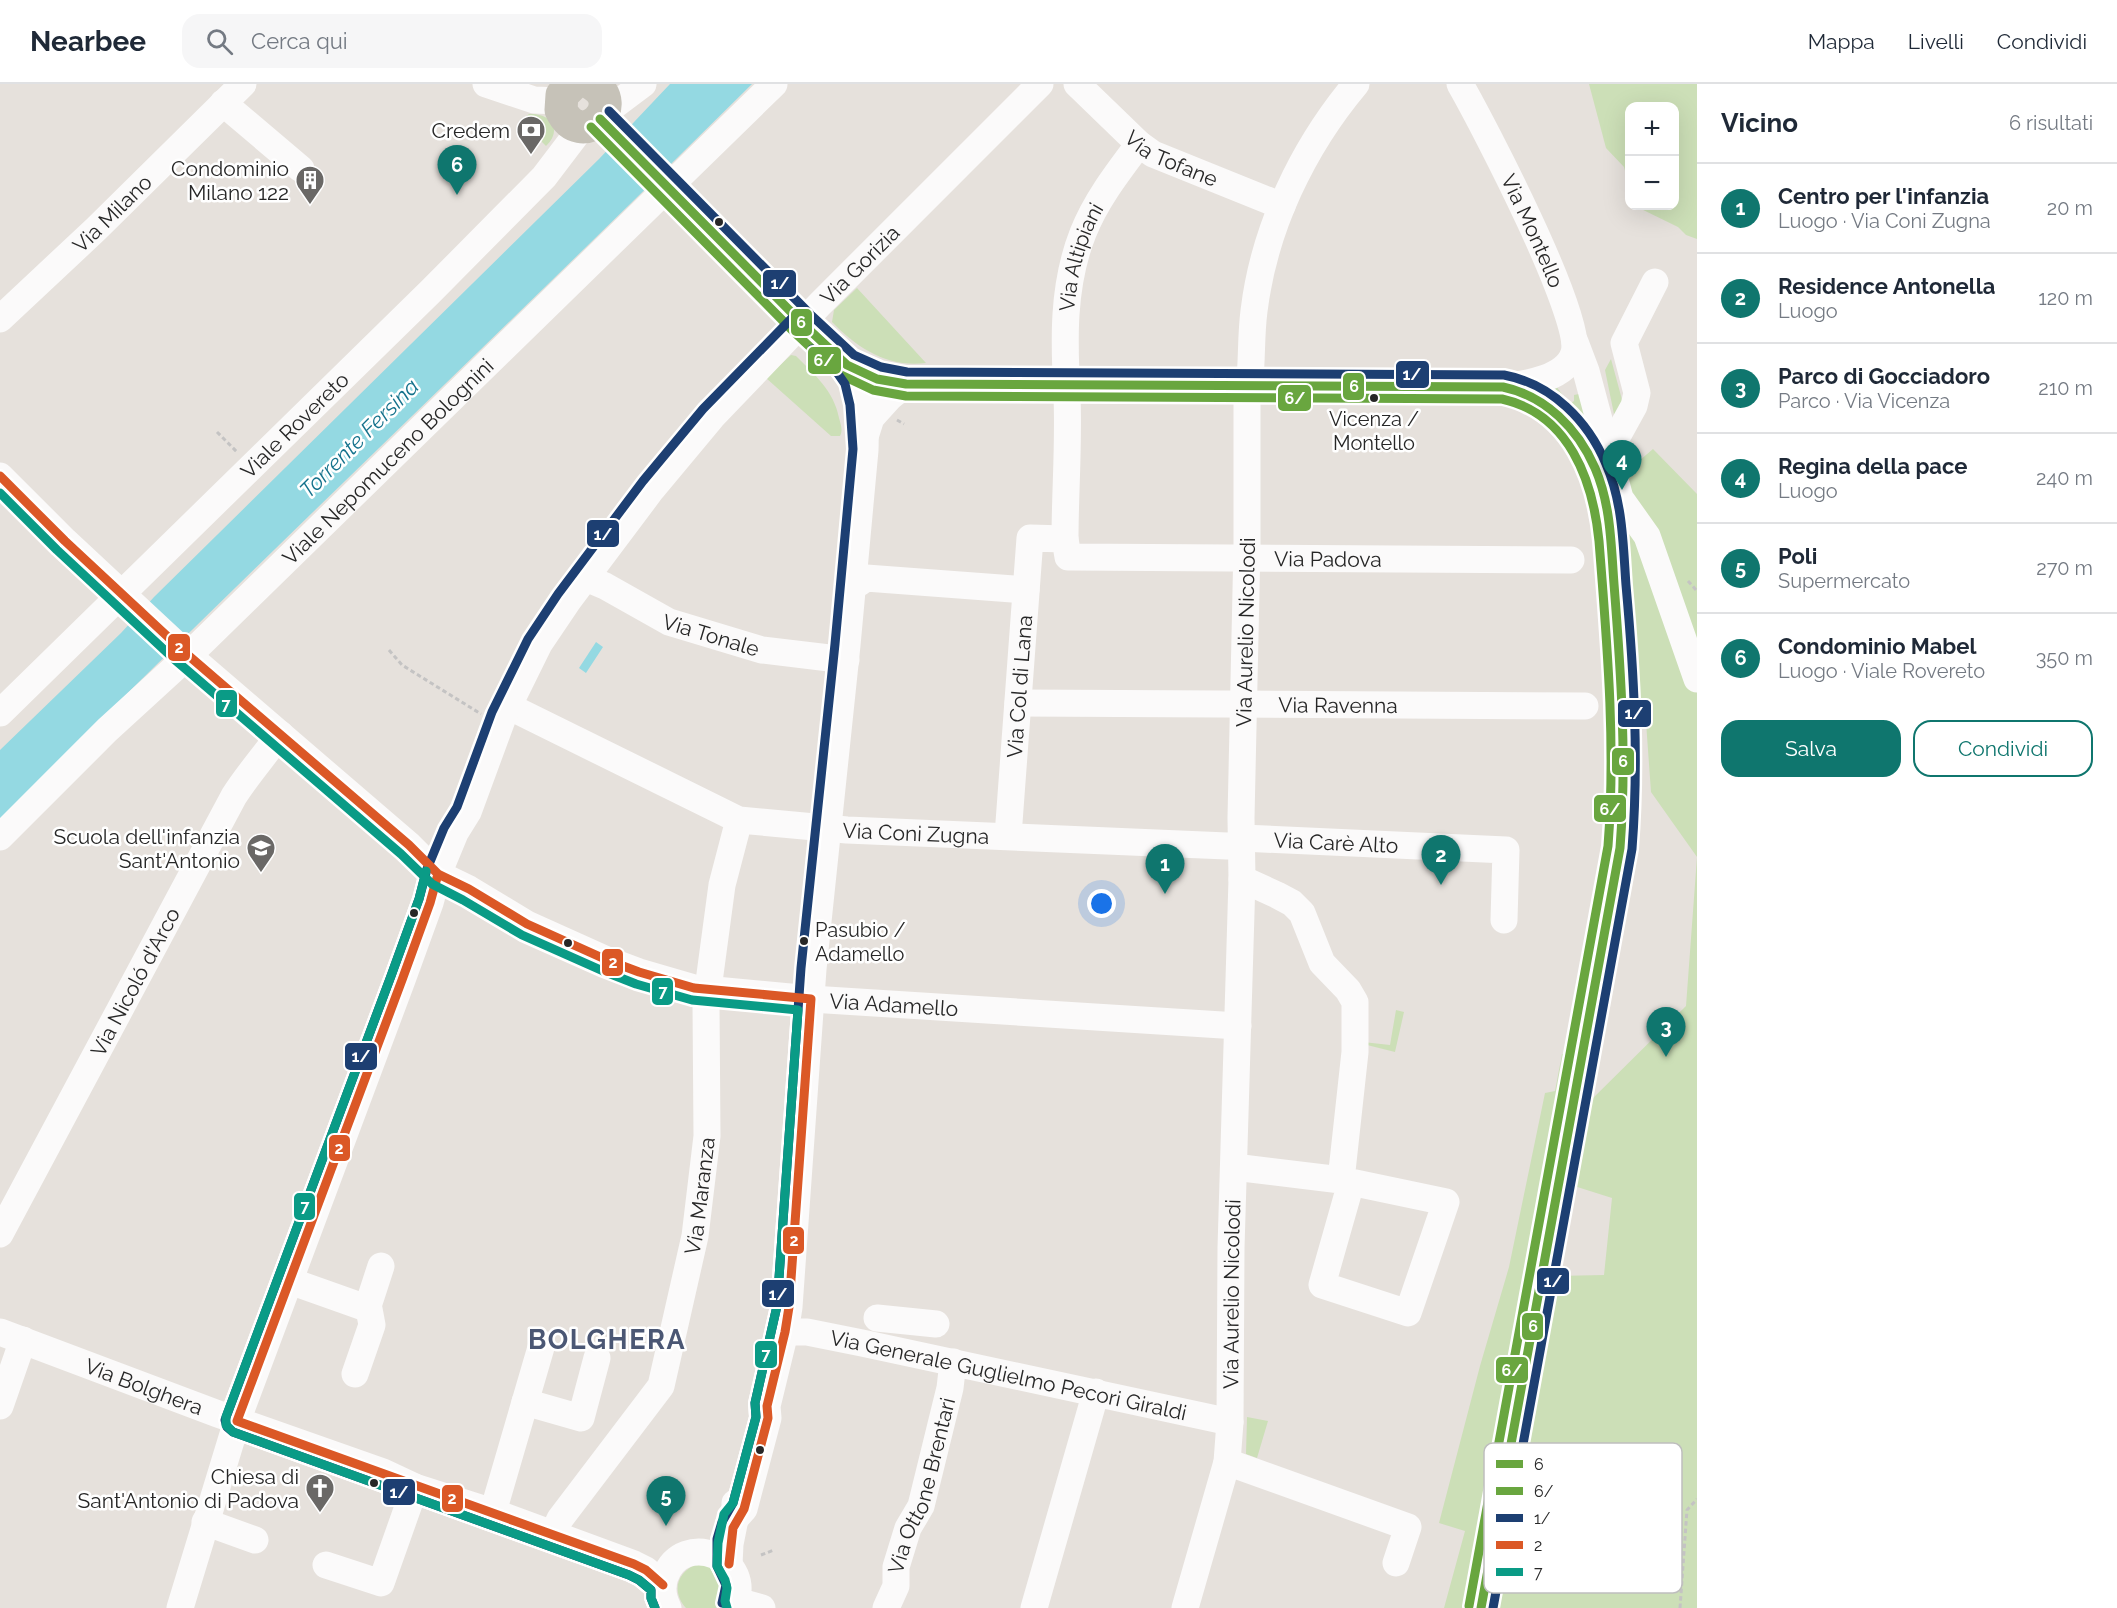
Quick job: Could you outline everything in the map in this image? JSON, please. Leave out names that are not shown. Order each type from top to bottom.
[{"type":"main road","points":[[589,101],[664,184],[802,324],[847,365],[877,379],[906,384],[1503,387],[1522,392],[1564,370],[1564,422],[1585,449],[1596,469],[1603,490],[1609,527],[1625,755],[1624,804],[1616,869],[1512,1443]]},
{"type":"main road","points":[[1482,1608],[1485,1593]]},
{"type":"street","name":"Via Milano","points":[[0,319],[96,229],[243,84]]},
{"type":"street","points":[[486,84],[534,100],[589,101]]},
{"type":"street","name":"Viale Rovereto","points":[[0,713],[130,601],[544,177],[589,101],[643,84]]},
{"type":"street","name":"Viale Nepomuceno Bolognini","points":[[0,837],[664,184],[774,84]]},
{"type":"street","name":"Via Gorizia","points":[[180,1608],[237,1421],[402,980],[438,874],[455,833],[468,812],[497,712],[539,644],[586,578],[652,489],[712,417],[1040,84]]},
{"type":"street","name":"Via Tofane","points":[[1077,84],[1139,144],[1153,154],[1282,206]]},
{"type":"street","points":[[1250,385],[1254,308],[1265,259],[1282,206],[1312,144],[1334,110],[1356,84]]},
{"type":"street","name":"Via Montello","points":[[1460,84],[1546,255],[1562,297],[1564,370],[1605,441],[1620,498],[1647,536],[1697,679]]},
{"type":"street","points":[[223,103],[301,169]]},
{"type":"street","name":"Via Altipiani","points":[[1065,385],[1065,319],[1072,266],[1094,210],[1115,176],[1139,144]]},
{"type":"street","points":[[1605,441],[1618,435],[1634,406],[1637,393],[1624,343],[1655,282]]},
{"type":"street","points":[[729,1564],[735,1519],[744,1509],[768,1418],[767,1406],[785,1332],[811,999],[846,660],[865,437],[859,387],[847,365]]},
{"type":"street","points":[[865,437],[871,418],[890,397],[906,384]]},
{"type":"street","points":[[1065,385],[1065,539]]},
{"type":"street","name":"Via Aurelio Nicolodi","points":[[1185,1608],[1227,1462],[1230,1422],[1242,879],[1247,402],[1250,385]]},
{"type":"street","name":"Via Adamello","points":[[0,476],[186,653],[410,845],[438,874],[562,941],[639,972],[708,990],[811,999],[1238,1026]]},
{"type":"street","name":"Via Col di Lana","points":[[1008,836],[1029,538],[1065,539]]},
{"type":"street","name":"Via Padova","points":[[1065,539],[1068,557],[1571,560]]},
{"type":"street","name":"Via Tonale","points":[[586,578],[605,586],[669,622],[762,650],[846,660]]},
{"type":"street","points":[[853,582],[859,583],[866,578],[1026,590]]},
{"type":"street","name":"Via Ravenna","points":[[1018,703],[1585,706]]},
{"type":"street","name":"Via Coni Zugna","points":[[497,712],[739,820],[828,829],[1242,841]]},
{"type":"street","name":"Via Nicoló d'Arco","points":[[0,1234],[234,796],[280,734]]},
{"type":"street","name":"Via Maranza","points":[[552,1536],[560,1519],[661,1386],[695,1236],[707,1136],[708,990],[722,885],[739,820]]},
{"type":"street","name":"Via Carè Alto","points":[[1242,841],[1506,850],[1504,920]]},
{"type":"street","name":"Via Aurelio Nicolodi","points":[[1234,1167],[1341,1180],[1446,1202],[1408,1313],[1322,1285],[1349,1190],[1341,1180],[1355,1052],[1355,1002],[1348,990],[1322,963],[1302,913],[1292,903],[1278,895],[1242,879]]},
{"type":"street","points":[[367,1309],[381,1266]]},
{"type":"street","points":[[290,1281],[369,1309],[372,1325],[355,1374]]},
{"type":"street","points":[[874,1345],[878,1308],[936,1324]]},
{"type":"street","name":"Via Generale Guglielmo Pecori Giraldi","points":[[785,1332],[807,1332],[874,1345],[1230,1422]]},
{"type":"street","points":[[0,1406],[12,1336]]},
{"type":"street","name":"Via Bolghera","points":[[12,1336],[237,1421],[383,1472],[415,1487],[493,1512],[552,1536],[634,1564],[646,1570],[665,1597]]},
{"type":"street","points":[[493,1512],[542,1344]]},
{"type":"street","points":[[525,1402],[581,1418],[597,1358]]},
{"type":"street","name":"Via Ottone Brentari","points":[[886,1608],[896,1586],[896,1567],[908,1528],[921,1506],[950,1388],[953,1362]]},
{"type":"street","points":[[1034,1608],[1096,1392]]},
{"type":"street","points":[[1227,1462],[1408,1527],[1396,1563]]},
{"type":"street","points":[[331,1566],[381,1582],[415,1487]]},
{"type":"street","points":[[205,1522],[255,1540]]},
{"type":"street","points":[[665,1597],[666,1574],[672,1564],[682,1556],[694,1552],[706,1552],[729,1564],[736,1575],[744,1606]]},
{"type":"path","points":[[217,432],[240,456]]},
{"type":"path","points":[[389,650],[402,665],[497,712]]},
{"type":"path","points":[[1682,1580],[1687,1510],[1697,1499]]},
{"type":"path","points":[[761,1555],[774,1550]]},
{"type":"path","points":[[1680,1608],[1681,1593]]},
{"type":"green space","points":[[1589,84],[1697,84],[1697,239],[1643,210],[1679,210],[1679,102],[1625,102],[1625,171],[1606,148]]},
{"type":"green space","points":[[529,114],[543,116],[552,123],[554,134],[546,146],[521,121]]},
{"type":"green space","points":[[857,288],[926,363],[899,362],[874,354],[852,340],[832,322],[834,310]]},
{"type":"green space","points":[[791,355],[796,356],[817,377],[833,400],[842,430],[840,436],[831,436],[766,378]]},
{"type":"green space","points":[[1611,359],[1624,407],[1616,424],[1605,370]]},
{"type":"green space","points":[[1556,386],[1569,404],[1574,401],[1574,395],[1584,393],[1594,438],[1550,390]]},
{"type":"green space","points":[[1653,449],[1697,494],[1697,857],[1651,792],[1646,722],[1629,688],[1607,488]]},
{"type":"green space","points":[[1697,857],[1697,1608],[1495,1608],[1498,1593],[1682,1593],[1682,1443],[1525,1443],[1555,1276],[1604,1275],[1612,1198],[1571,1185],[1584,1107],[1686,1006]]},
{"type":"green space","points":[[1396,1010],[1404,1012],[1395,1052],[1363,1044],[1363,1042],[1390,1045]]},
{"type":"green space","points":[[1562,1054],[1568,1054],[1496,1443],[1484,1443],[1484,1510],[1466,1608],[1444,1608],[1465,1531],[1439,1523],[1480,1366],[1509,1267],[1545,1093],[1555,1091]]},
{"type":"green space","points":[[1247,1417],[1268,1421],[1257,1458],[1246,1454]]},
{"type":"green space","points":[[697,1564],[706,1565],[721,1573],[725,1596],[717,1608],[686,1608],[681,1602],[678,1583],[690,1567]]},
{"type":"water","name":"Torrente Fersina","points":[[670,84],[752,84],[0,820],[0,750],[599,159]]},
{"type":"water","points":[[596,642],[603,647],[586,673],[579,668]]},
{"type":"transit line","name":"1/","points":[[609,111],[811,315],[854,355],[881,367],[907,372],[1504,375],[1538,387],[1553,396],[1578,419],[1589,433],[1612,479],[1623,539],[1635,717],[1632,849],[1523,1443]]},
{"type":"transit line","name":"6","points":[[600,119],[803,324],[847,365],[877,379],[906,384],[1503,387],[1519,391],[1547,406],[1580,440],[1600,482],[1611,540],[1622,716],[1623,782],[1620,848],[1511,1443]]},
{"type":"transit line","name":"6/","points":[[591,127],[794,332],[839,374],[873,390],[906,396],[1502,399],[1525,407],[1545,419],[1561,434],[1583,473],[1591,495],[1599,541],[1611,732],[1608,846],[1499,1443]]},
{"type":"transit line","name":"1/","points":[[655,1608],[651,1590],[629,1575],[233,1432],[227,1427],[225,1420],[391,976],[419,899],[427,869],[444,828],[457,807],[492,712],[528,639],[558,594],[643,481],[703,409],[794,316]]},
{"type":"transit line","name":"1/","points":[[722,1603],[726,1585],[717,1566],[717,1539],[722,1522],[733,1503],[756,1417],[755,1403],[777,1306],[801,968],[853,449],[850,405],[845,384],[836,371],[812,349]]},
{"type":"transit line","name":"2","points":[[0,476],[65,541],[182,650],[409,845],[438,874],[469,889],[527,924],[639,972],[694,988],[811,999]]},
{"type":"transit line","name":"7","points":[[0,493],[57,550],[174,659],[401,854],[432,884],[522,935],[636,984],[692,1000],[798,1010],[777,1306],[755,1403],[756,1417],[733,1503],[724,1514],[718,1543],[717,1566],[727,1588],[725,1601],[727,1608]]},
{"type":"transit line","name":"7","points":[[426,871],[419,899],[226,1417],[226,1425],[233,1432],[629,1575],[651,1590],[655,1608]]},
{"type":"transit line","name":"2","points":[[237,1421],[402,980],[438,874]]},
{"type":"transit line","name":"2","points":[[729,1564],[733,1528],[744,1509],[768,1418],[767,1406],[789,1307],[811,999]]},
{"type":"transit line","name":"2","points":[[237,1421],[634,1564],[646,1570],[663,1585]]},
{"type":"transit line","name":"6/","points":[[1469,1606],[1484,1524]]},
{"type":"transit line","name":"6","points":[[1481,1608],[1484,1592]]},
{"type":"transit line","name":"1/","points":[[1493,1608],[1496,1593]]},
{"type":"place","name":"Credem","points":[[531,156]]},
{"type":"place","name":"Condominio Mabel","points":[[457,195]]},
{"type":"place","name":"Condominio Milano 122","points":[[310,206]]},
{"type":"place","name":"Vicenza / Montello","points":[[1374,398]]},
{"type":"place","name":"Regina della pace","points":[[1622,490]]},
{"type":"place","name":"Scuola dell'infanzia Sant'Antonio","points":[[261,874]]},
{"type":"place","name":"Residence Antonella","points":[[1441,885]]},
{"type":"place","name":"Centro per l'infanzia","points":[[1165,894]]},
{"type":"place","name":"Pasubio / Adamello","points":[[804,941]]},
{"type":"place","name":"Parco di Gocciadoro","points":[[1666,1057]]},
{"type":"place","name":"Chiesa di Sant'Antonio di Padova","points":[[320,1514]]},
{"type":"place","name":"Poli","points":[[666,1526]]},
{"type":"district","name":"BOLGHERA","points":[[607,1339]]}]
